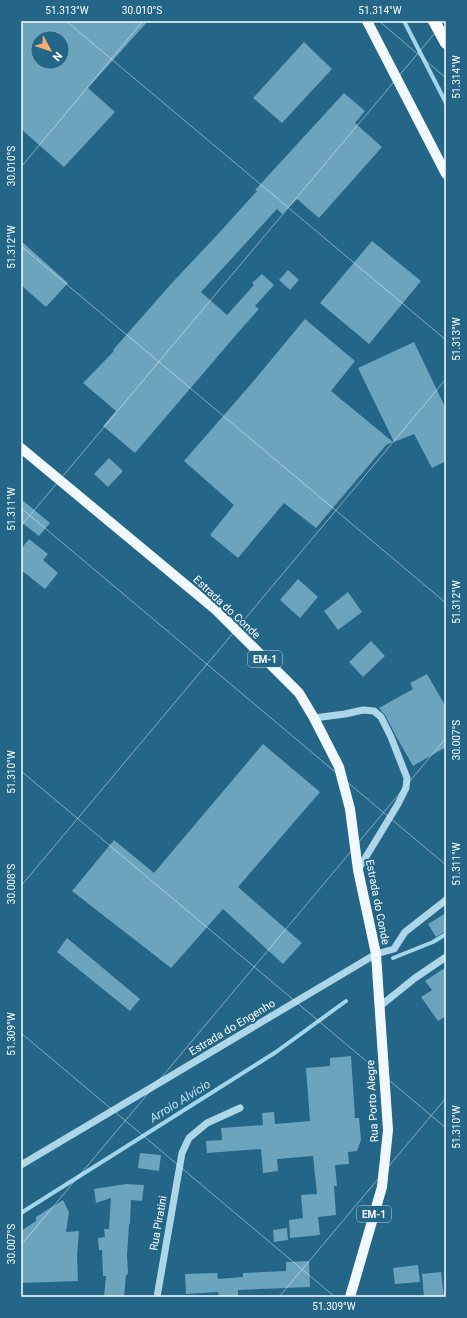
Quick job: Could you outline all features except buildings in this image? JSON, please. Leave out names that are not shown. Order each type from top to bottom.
[{"type":"highway","points":[[434,21],[446,43]]},
{"type":"main road","points":[[367,21],[446,174]]},
{"type":"main road","name":"Estrada do Conde","points":[[21,448],[216,610],[299,693],[339,766],[350,809],[358,870],[376,954],[378,995]]},
{"type":"main road","name":"Rua Porto Alegre","points":[[350,1297],[382,1186],[388,1130],[378,995]]},
{"type":"street","points":[[314,718],[363,710],[374,711],[380,717],[391,737],[407,778],[406,788],[398,804],[358,870]]},
{"type":"street","name":"Estrada do Engenho","points":[[21,1164],[376,954],[394,949],[405,932],[446,900]]},
{"type":"street","points":[[379,1007],[415,978],[446,957]]},
{"type":"street","name":"Rua Piratini","points":[[157,1297],[182,1153],[189,1138],[207,1123],[240,1108]]},
{"type":"waterway","points":[[404,21],[446,103]]},
{"type":"waterway","name":"Arroio Alvício","points":[[393,958],[433,942],[446,934]]},
{"type":"waterway","name":"Arroio Alvício","points":[[21,1213],[276,1052],[346,1001]]}]
